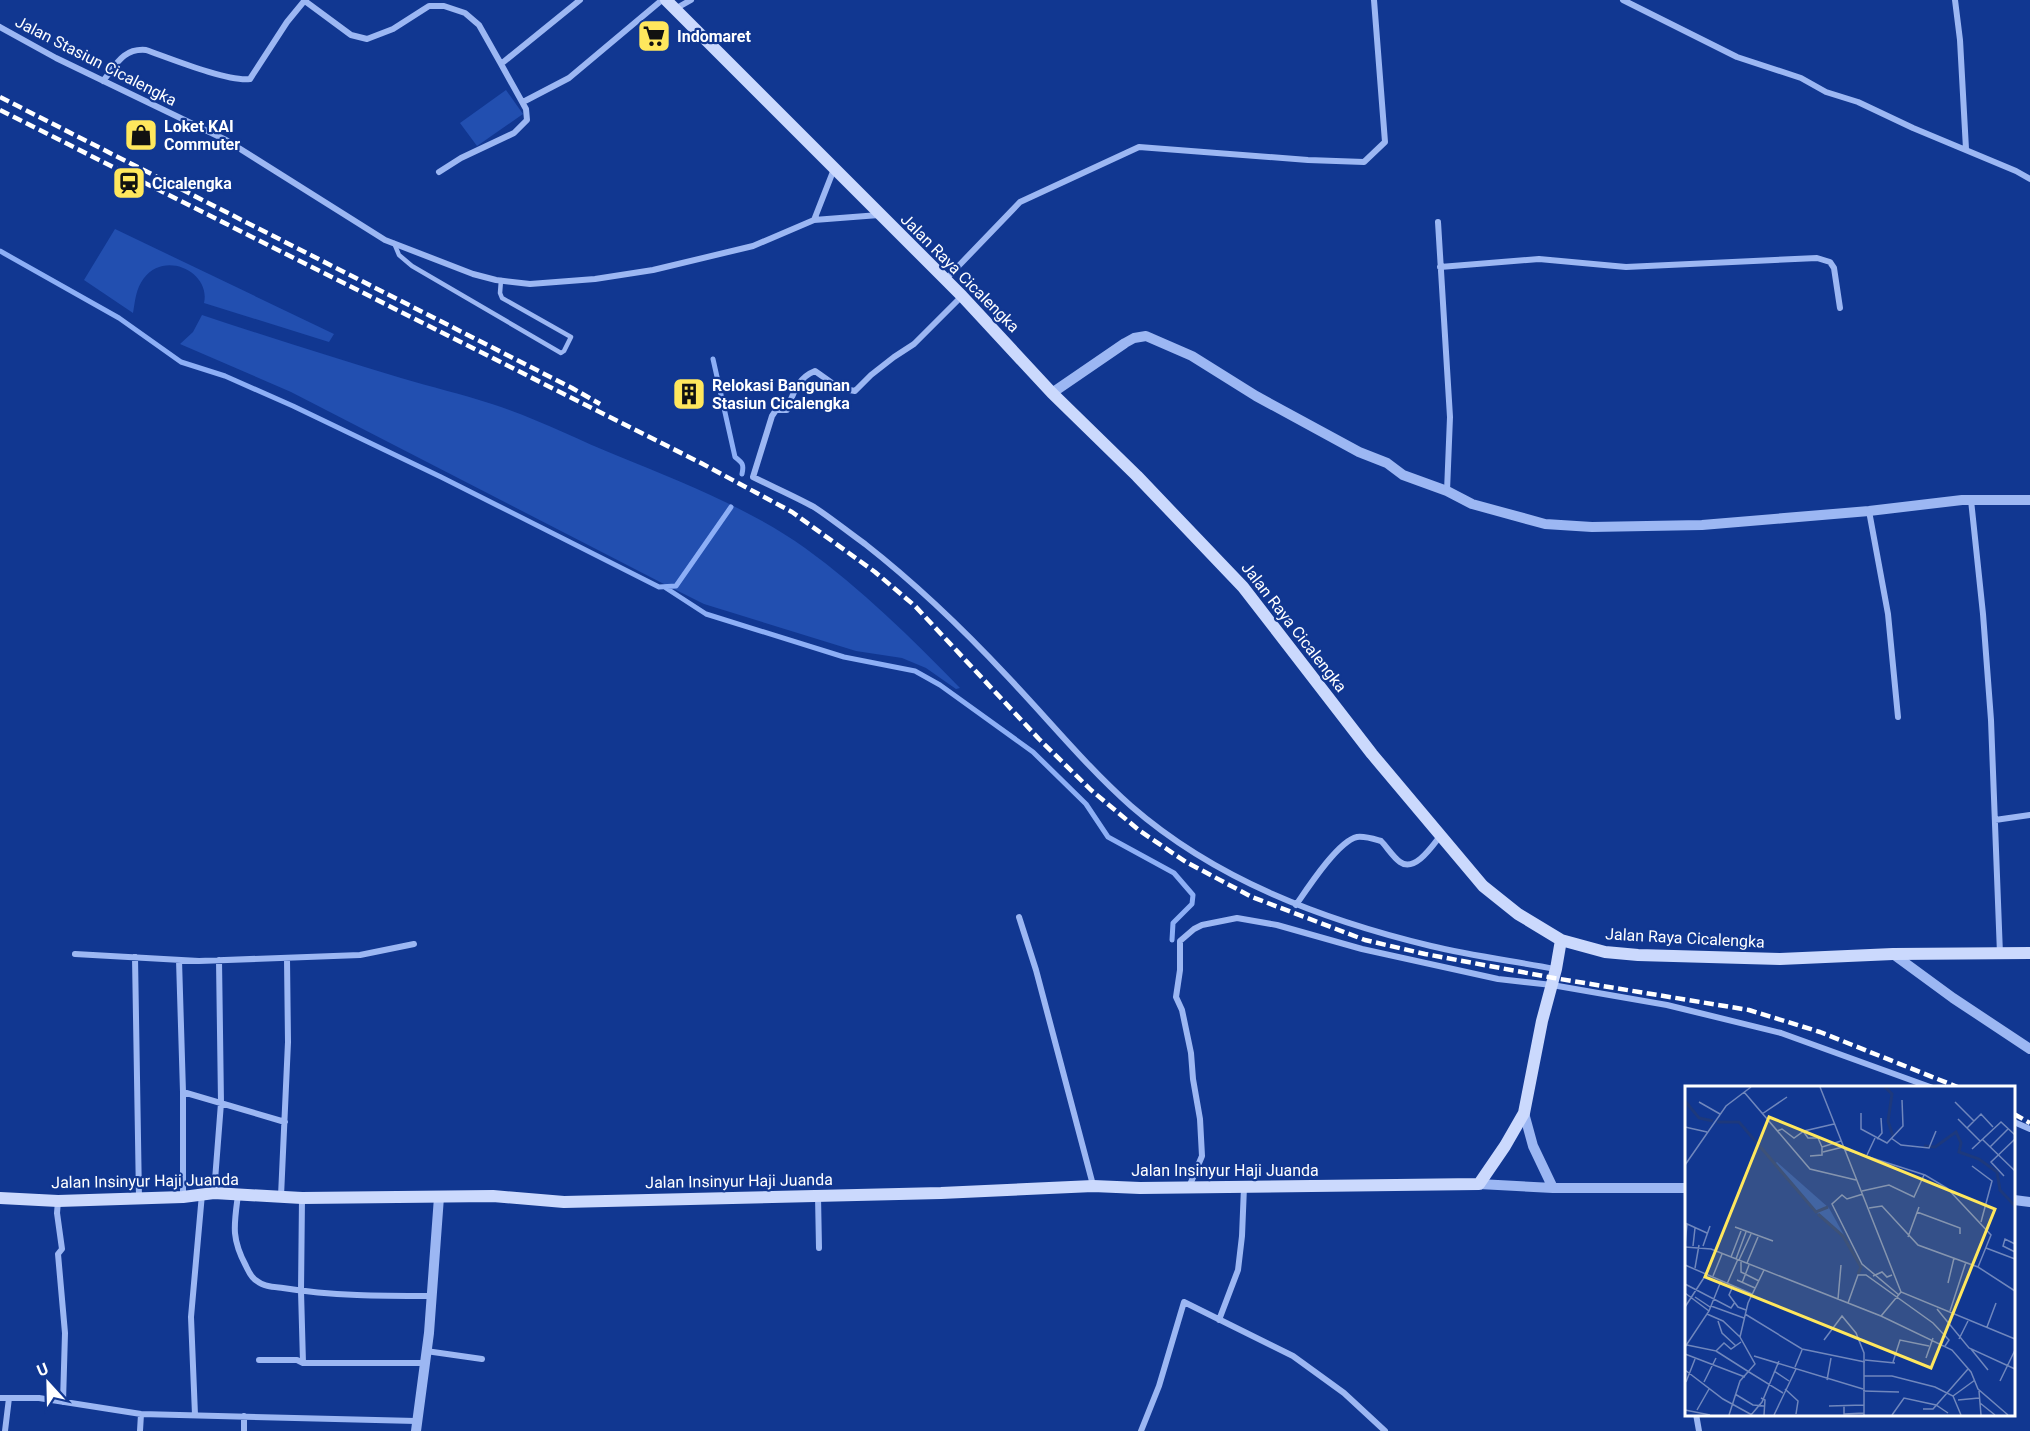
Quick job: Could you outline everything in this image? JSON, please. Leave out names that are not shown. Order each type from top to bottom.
[{"type":"main road","name":"Jalan Raya Cicalengka","points":[[668,3],[962,296],[1052,393],[1137,476],[1244,587],[1372,754],[1484,886],[1518,914],[1561,940],[1605,952],[1638,955],[1780,959],[1893,954],[2030,953]]},
{"type":"main road","points":[[1479,1184],[1524,1113],[1561,940]]},
{"type":"main road","name":"Jalan Insinyur Haji Juanda","points":[[0,1198],[58,1201],[183,1197],[208,1193],[302,1198],[493,1197],[564,1202],[941,1193],[1093,1186],[1479,1184]]},
{"type":"street","points":[[103,81],[125,55],[134,49],[146,50],[228,77],[250,79],[287,22],[305,0],[351,34],[368,39],[393,29],[429,6],[444,6],[465,13],[479,25],[523,102],[527,120],[514,133],[461,158],[439,172]]},
{"type":"street","points":[[501,64],[580,0]]},
{"type":"street","points":[[523,102],[569,78],[668,3],[692,0]]},
{"type":"street","points":[[945,280],[1020,202],[1140,147],[1364,162],[1385,142],[1374,0]]},
{"type":"street","points":[[1623,0],[1737,57],[1801,78],[1826,92],[1858,102],[2030,179]]},
{"type":"street","points":[[1955,0],[1960,40],[1966,149]]},
{"type":"street","name":"Jalan Stasiun Cicalengka","points":[[0,27],[103,81],[226,140],[347,217],[394,243],[473,274],[501,280],[530,284],[595,279],[653,270],[753,246],[814,220],[880,215]]},
{"type":"street","points":[[814,220],[834,169]]},
{"type":"street","points":[[1438,222],[1450,417],[1447,491]]},
{"type":"street","points":[[1440,267],[1539,259],[1626,267],[1817,258],[1830,262],[1834,268],[1840,308]]},
{"type":"street","points":[[962,296],[914,344],[871,375],[855,391],[839,388],[815,371],[807,374],[796,386],[786,410],[776,410],[772,416],[753,477],[815,508],[897,569],[943,611],[1075,750],[1131,805],[1174,840],[1244,882],[1296,905],[1349,924],[1432,946],[1556,969]]},
{"type":"street","points":[[1052,393],[1125,343],[1134,338],[1146,336],[1192,356],[1256,396],[1359,452],[1387,463],[1403,475],[1447,491],[1472,504],[1545,524],[1592,527],[1702,525],[1869,512],[1895,507],[1971,500],[2030,500]]},
{"type":"street","points":[[1971,500],[1988,666],[2000,954]]},
{"type":"street","points":[[1869,512],[1888,614],[1898,717]]},
{"type":"street","points":[[1995,820],[2030,815]]},
{"type":"street","points":[[1296,905],[1324,866],[1349,841],[1357,837],[1381,840],[1402,863],[1407,865],[1421,858],[1441,835]]},
{"type":"street","points":[[1019,917],[1036,970],[1093,1186]]},
{"type":"street","points":[[1188,1187],[1203,1156],[1191,1053],[1182,1010],[1176,997],[1180,970],[1180,941],[1194,929],[1237,918],[1277,925],[1362,949],[1498,979],[1666,1005],[1781,1033],[1927,1086]]},
{"type":"street","points":[[75,954],[178,960],[287,958],[360,955],[414,944]]},
{"type":"street","points":[[1893,954],[1953,998],[2030,1049]]},
{"type":"street","points":[[135,957],[139,1198]]},
{"type":"street","points":[[281,1197],[288,1042],[287,958]]},
{"type":"street","points":[[178,960],[183,1092],[183,1197]]},
{"type":"street","points":[[195,1415],[191,1317],[221,1104],[219,960]]},
{"type":"street","points":[[183,1092],[285,1122]]},
{"type":"street","points":[[1524,1113],[1533,1146],[1552,1188]]},
{"type":"street","points":[[2015,1123],[2030,1129]]},
{"type":"street","points":[[1479,1184],[1552,1188],[1685,1188]]},
{"type":"street","points":[[1218,1320],[1238,1270],[1244,1187]]},
{"type":"street","points":[[238,1195],[234,1233],[240,1255],[250,1275],[256,1281],[301,1291],[431,1296]]},
{"type":"street","points":[[818,1196],[819,1248]]},
{"type":"street","points":[[0,1398],[39,1398],[141,1414],[244,1416],[416,1426],[425,1363],[439,1197]]},
{"type":"street","points":[[302,1198],[303,1363]]},
{"type":"street","points":[[2015,1200],[2030,1202]]},
{"type":"street","points":[[58,1201],[57,1213],[63,1249],[58,1254],[65,1333],[63,1402]]},
{"type":"street","points":[[1141,1431],[1159,1386],[1184,1302],[1293,1356],[1344,1393],[1385,1431]]},
{"type":"street","points":[[426,1351],[482,1359]]},
{"type":"street","points":[[259,1360],[297,1360],[303,1363],[425,1363]]},
{"type":"street","points":[[5,1431],[9,1398]]},
{"type":"street","points":[[140,1431],[141,1414]]},
{"type":"street","points":[[244,1416],[244,1431]]},
{"type":"street","points":[[1696,1416],[1699,1431]]},
{"type":"lane","points":[[394,243],[399,255],[412,266],[561,353],[564,351],[571,338],[502,298],[501,280]]},
{"type":"shaded area","points":[[506,90],[523,114],[477,146],[460,123]]},
{"type":"shaded area","points":[[115,229],[334,334],[329,342],[204,303],[201,282],[194,274],[174,265],[153,270],[144,278],[135,299],[133,313],[84,280]]},
{"type":"shaded area","points":[[202,315],[508,410],[738,508],[805,548],[846,580],[960,688],[956,689],[926,668],[902,658],[856,651],[704,604],[291,392],[180,344],[193,332]]},
{"type":"waterway","points":[[0,251],[119,318],[181,362],[225,376],[293,406],[441,477],[659,587],[676,586],[731,507]]},
{"type":"waterway","points":[[713,359],[735,457],[743,466],[742,474]]},
{"type":"waterway","points":[[666,588],[706,614],[844,657],[915,671],[940,685],[1033,752],[1086,804],[1108,837],[1174,873],[1193,895],[1192,904],[1173,923],[1172,940]]},
{"type":"railway","points":[[0,97],[600,404]]},
{"type":"railway","points":[[0,110],[701,463],[792,512],[875,572],[915,606],[1039,739],[1091,790],[1140,831],[1186,862],[1252,897],[1365,940],[1425,954],[1749,1010],[1820,1032],[1955,1086]]},
{"type":"railway","points":[[2015,1115],[2030,1123]]},
{"type":"place","name":"Indomaret","points":[[654,36]]},
{"type":"place","name":"Loket KAI Commuter","points":[[141,135]]},
{"type":"place","name":"Cicalengka","points":[[129,183]]},
{"type":"place","name":"Relokasi Bangunan Stasiun Cicalengka","points":[[689,394]]}]
